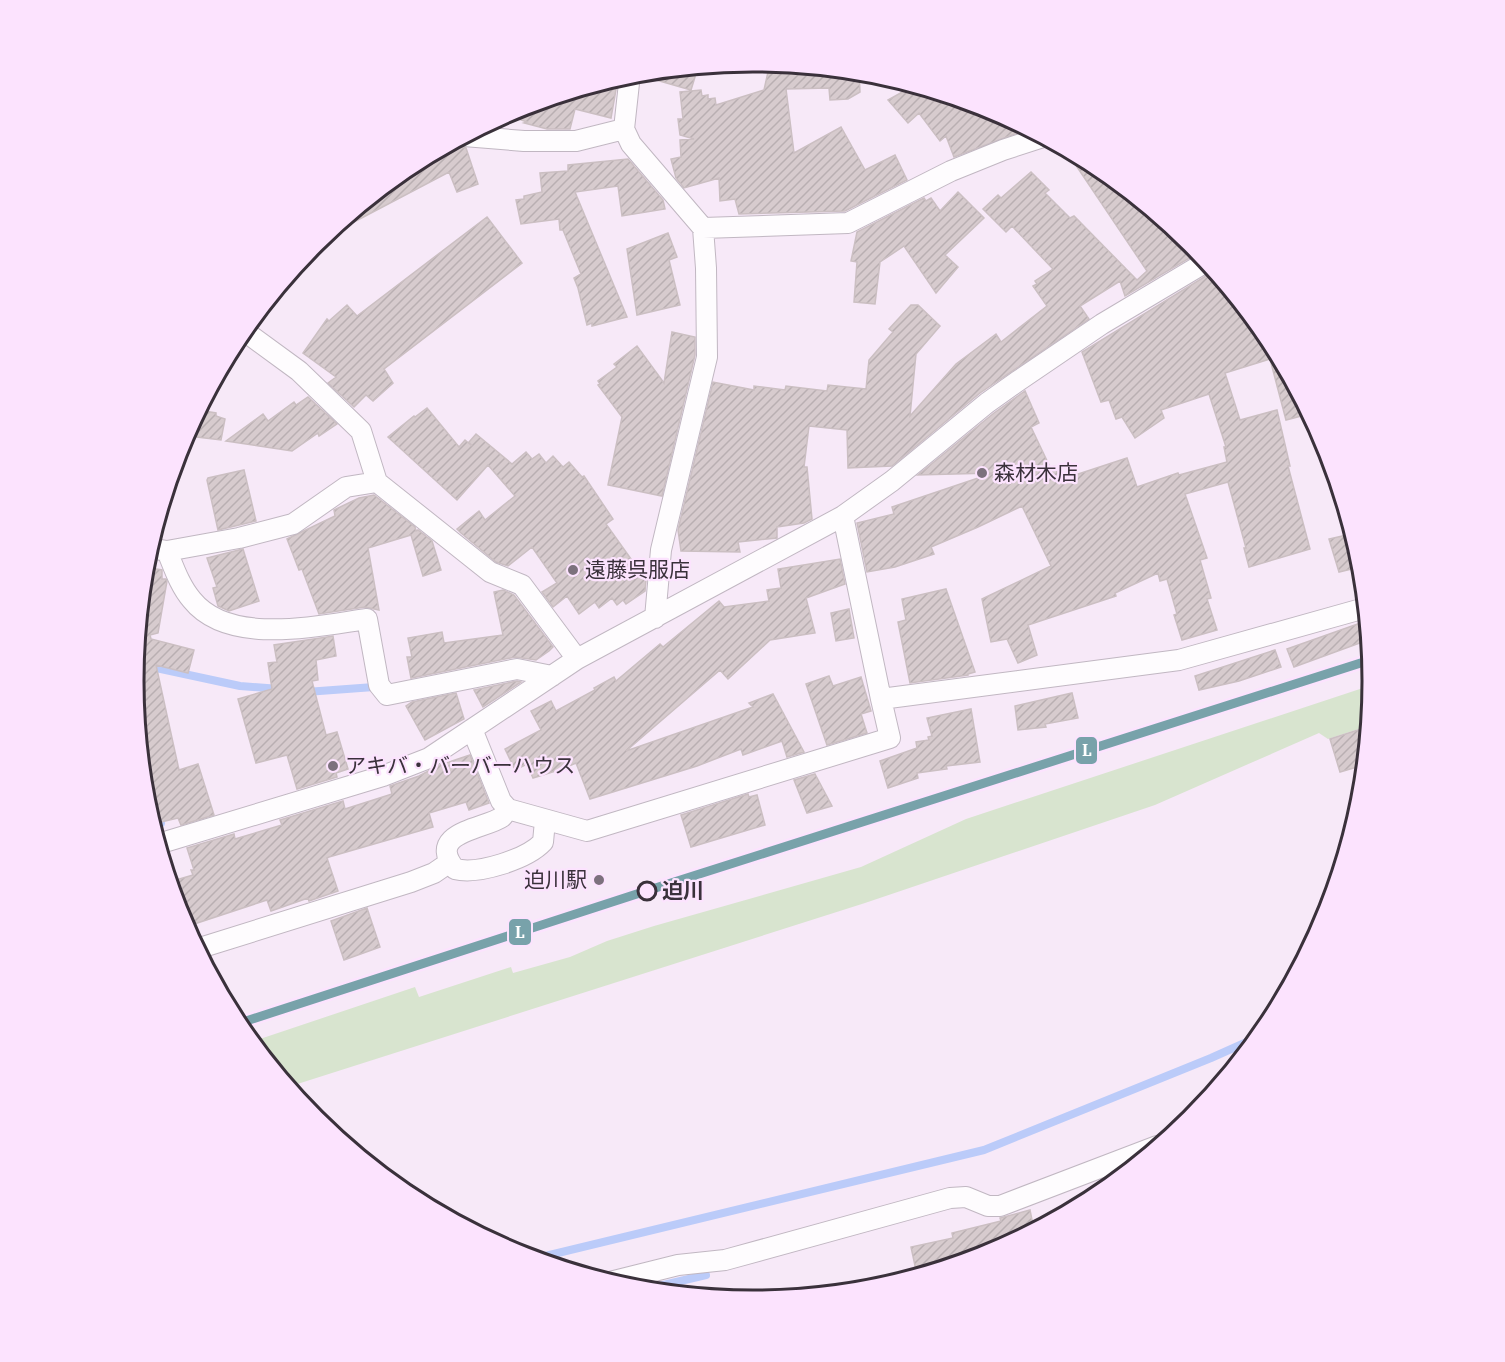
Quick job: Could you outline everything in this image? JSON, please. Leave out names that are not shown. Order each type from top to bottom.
[{"type":"street","points":[[629,85],[624,129],[631,144],[703,228],[706,268],[707,357],[661,550],[655,618]]},
{"type":"street","points":[[479,137],[524,141],[576,141],[624,129]]},
{"type":"street","points":[[703,228],[848,223],[951,171],[1032,141]]},
{"type":"street","points":[[165,842],[383,776],[429,758],[578,659],[843,516],[892,481],[987,403],[1102,324],[1198,267]]},
{"type":"street","points":[[251,336],[299,370],[361,431],[377,482],[490,572],[522,585],[578,659]]},
{"type":"street","points":[[377,482],[346,487],[293,524],[239,538],[158,549],[193,602],[217,620],[247,628],[291,629],[367,619],[379,685],[387,694],[517,669],[552,676]]},
{"type":"street","points":[[472,729],[501,801],[508,809],[587,831],[890,738],[843,516]]},
{"type":"street","points":[[880,699],[1179,660],[1357,610]]},
{"type":"street","points":[[508,809],[503,816],[453,838],[448,845],[447,854],[455,868],[474,871],[528,855],[543,842],[545,821]]},
{"type":"street","points":[[204,947],[411,882],[434,873],[450,862]]},
{"type":"street","points":[[630,1277],[678,1265],[725,1260],[950,1198],[966,1197],[988,1206],[1000,1206],[1135,1154]]},
{"type":"green space","points":[[1362,688],[1359,729],[1328,739],[1319,733],[1155,805],[865,903],[296,1084],[260,1039],[415,987],[419,997],[511,967],[513,973],[570,957],[607,941],[654,926],[861,867],[966,819]]},
{"type":"building","points":[[768,72],[832,77],[859,82],[860,92],[848,99],[830,100],[829,88],[786,89],[794,153],[841,127],[865,170],[895,155],[907,180],[845,211],[739,214],[735,199],[720,201],[719,178],[684,188],[676,178],[671,159],[681,157],[680,140],[694,139],[680,135],[678,119],[683,119],[680,92],[701,90],[702,96],[708,95],[708,99],[715,98],[716,105],[764,90]]},
{"type":"building","points":[[696,75],[691,90],[656,80]]},
{"type":"building","points":[[616,88],[611,118],[575,109],[570,129],[547,129],[524,123],[527,122],[518,119],[557,104]]},
{"type":"building","points":[[903,91],[910,93],[986,118],[1018,133],[954,157],[946,136],[940,141],[919,113],[908,123],[888,100]]},
{"type":"building","points":[[461,147],[466,148],[478,184],[457,192],[449,172],[354,222],[414,175]]},
{"type":"building","points":[[628,159],[663,200],[665,209],[622,216],[618,186],[575,192],[627,317],[592,326],[592,323],[587,325],[574,278],[581,274],[563,230],[560,230],[559,219],[521,224],[516,200],[542,192],[540,173],[568,171],[568,165]]},
{"type":"building","points":[[1076,166],[1123,198],[1154,223],[1190,258],[1125,296],[1120,281],[1080,306],[1089,319],[980,393],[892,466],[848,468],[847,430],[809,426],[804,467],[807,467],[812,519],[804,523],[777,527],[777,538],[738,542],[740,552],[681,551],[678,530],[713,382],[754,390],[754,386],[785,390],[786,386],[827,391],[828,385],[866,389],[869,360],[893,332],[889,329],[911,305],[918,305],[940,326],[916,354],[910,416],[956,364],[996,334],[1001,342],[1047,306],[1033,286],[1037,284],[1035,281],[1053,269],[1012,226],[1006,232],[983,209],[998,195],[1001,198],[1031,172],[1049,190],[1045,193],[1070,218],[1074,216],[1137,280],[1147,271]]},
{"type":"building","points":[[958,192],[984,218],[945,255],[958,267],[936,293],[904,246],[880,262],[875,304],[854,302],[857,262],[851,261],[857,232],[924,198],[926,201],[931,198],[940,211]]},
{"type":"building","points":[[487,217],[522,263],[384,369],[393,383],[373,401],[366,395],[354,407],[328,383],[336,377],[303,353],[327,319],[329,321],[347,305],[357,316]]},
{"type":"building","points":[[668,233],[677,257],[669,260],[680,305],[637,315],[627,249]]},
{"type":"building","points":[[1207,275],[1236,310],[1269,359],[1225,373],[1240,420],[1277,410],[1290,466],[1288,466],[1310,549],[1249,567],[1228,482],[1185,494],[1207,558],[1200,560],[1211,598],[1207,599],[1217,630],[1182,640],[1167,579],[1160,581],[1158,573],[1115,593],[1116,596],[1028,625],[1037,655],[1018,663],[1007,639],[991,642],[982,599],[1051,566],[1022,506],[931,547],[934,554],[895,567],[867,572],[857,523],[894,514],[892,507],[993,473],[918,475],[994,413],[1025,391],[1039,423],[1031,427],[1050,467],[1055,466],[1060,480],[1127,458],[1137,487],[1178,473],[1179,475],[1227,462],[1224,447],[1226,447],[1209,394],[1161,410],[1164,418],[1135,438],[1122,417],[1116,419],[1109,400],[1101,402],[1082,352]]},
{"type":"building","points":[[672,332],[695,337],[695,355],[662,496],[608,485],[622,417],[598,385],[600,384],[598,381],[617,367],[614,364],[637,346],[664,383]]},
{"type":"building","points":[[1271,362],[1301,416],[1286,420]]},
{"type":"building","points":[[308,397],[337,424],[319,436],[318,433],[292,451],[226,441],[263,414],[268,421],[294,402],[296,405]]},
{"type":"building","points":[[427,408],[459,447],[465,440],[472,446],[469,442],[476,434],[512,464],[526,452],[532,459],[539,454],[546,463],[553,456],[563,467],[569,462],[582,477],[584,476],[613,519],[606,524],[646,580],[645,591],[626,604],[623,600],[617,605],[612,598],[599,608],[595,602],[579,614],[567,596],[553,607],[542,592],[557,583],[532,547],[508,566],[496,562],[461,533],[457,529],[479,511],[485,520],[515,496],[488,465],[457,500],[388,437]]},
{"type":"building","points":[[206,411],[216,413],[216,416],[225,419],[221,440],[197,437]]},
{"type":"building","points":[[244,470],[256,521],[218,530],[207,480]]},
{"type":"building","points":[[374,495],[415,527],[416,531],[418,530],[432,541],[441,570],[423,576],[411,535],[368,548],[379,610],[365,607],[319,614],[302,569],[299,570],[287,539],[335,516],[334,510],[359,498]]},
{"type":"building","points":[[1344,536],[1351,569],[1339,572],[1329,539]]},
{"type":"building","points":[[243,549],[259,601],[229,611],[218,606],[213,588],[217,587],[207,558]]},
{"type":"building","points":[[840,559],[845,584],[806,598],[815,633],[770,640],[728,679],[720,670],[626,751],[753,707],[749,703],[773,694],[804,752],[787,757],[782,741],[743,755],[741,749],[697,766],[590,799],[576,763],[533,778],[527,764],[515,770],[505,749],[541,730],[531,711],[551,701],[556,711],[614,677],[616,681],[660,644],[663,647],[719,601],[724,607],[769,601],[767,590],[781,588],[778,569]]},
{"type":"building","points":[[154,569],[162,570],[162,579],[167,581],[158,633],[150,635],[151,639],[194,650],[188,673],[156,665],[179,770],[198,764],[214,815],[181,825],[178,818],[160,822],[149,760],[145,721],[145,641]]},
{"type":"building","points":[[946,589],[975,672],[910,683],[898,622],[906,620],[902,599]]},
{"type":"building","points":[[503,590],[514,595],[553,647],[549,651],[536,660],[515,657],[411,678],[407,657],[412,657],[408,638],[442,632],[444,643],[503,635],[494,592]]},
{"type":"building","points":[[849,609],[854,638],[836,641],[831,613]]},
{"type":"building","points":[[1358,624],[1360,643],[1294,667],[1287,649]]},
{"type":"building","points":[[333,636],[336,656],[316,660],[318,680],[312,681],[326,735],[337,732],[348,769],[336,773],[337,777],[297,789],[287,755],[256,763],[238,699],[272,689],[268,663],[277,662],[274,645]]},
{"type":"building","points":[[1275,650],[1281,667],[1239,681],[1199,690],[1195,676]]},
{"type":"building","points":[[829,676],[833,686],[861,677],[871,711],[861,714],[867,733],[827,745],[806,684]]},
{"type":"building","points":[[521,682],[483,707],[474,690]]},
{"type":"building","points":[[456,693],[464,719],[425,740],[406,706],[412,702]]},
{"type":"building","points":[[1072,693],[1078,718],[1045,724],[1046,727],[1018,730],[1015,706]]},
{"type":"building","points":[[971,709],[980,762],[946,766],[947,769],[917,773],[918,778],[888,788],[880,761],[917,748],[916,742],[929,740],[928,737],[932,736],[927,718]]},
{"type":"building","points":[[1359,730],[1355,768],[1340,772],[1330,739]]},
{"type":"building","points":[[470,755],[489,803],[469,810],[466,802],[429,813],[433,827],[327,858],[338,891],[309,901],[308,898],[271,911],[267,900],[194,924],[177,880],[193,875],[191,870],[194,870],[187,848],[234,834],[235,839],[282,825],[280,820],[343,801],[345,809],[392,794],[390,786],[419,776],[440,765]]},
{"type":"building","points":[[815,774],[832,806],[807,813],[794,780]]},
{"type":"building","points":[[748,794],[749,797],[757,795],[765,825],[691,847],[681,815]]},
{"type":"building","points":[[367,908],[380,947],[344,960],[331,921]]},
{"type":"building","points":[[1030,1210],[1032,1221],[986,1244],[915,1267],[911,1247],[953,1238],[952,1233],[1001,1221],[1000,1218]]},
{"type":"waterway","points":[[147,666],[240,686],[280,689]]},
{"type":"waterway","points":[[306,692],[374,687]]},
{"type":"waterway","points":[[549,1255],[984,1150],[1241,1044]]},
{"type":"waterway","points":[[668,1284],[706,1275]]},
{"type":"transit line","name":"L","points":[[247,1021],[1361,663]]},
{"type":"place","name":"森材木店","points":[[982,473]]},
{"type":"place","name":"遠藤呉服店","points":[[573,570]]},
{"type":"place","name":"アキバ・バーバーハウス","points":[[333,766]]},
{"type":"place","name":"迫川駅","points":[[599,880]]},
{"type":"place","name":"迫川","points":[[647,891]]}]
